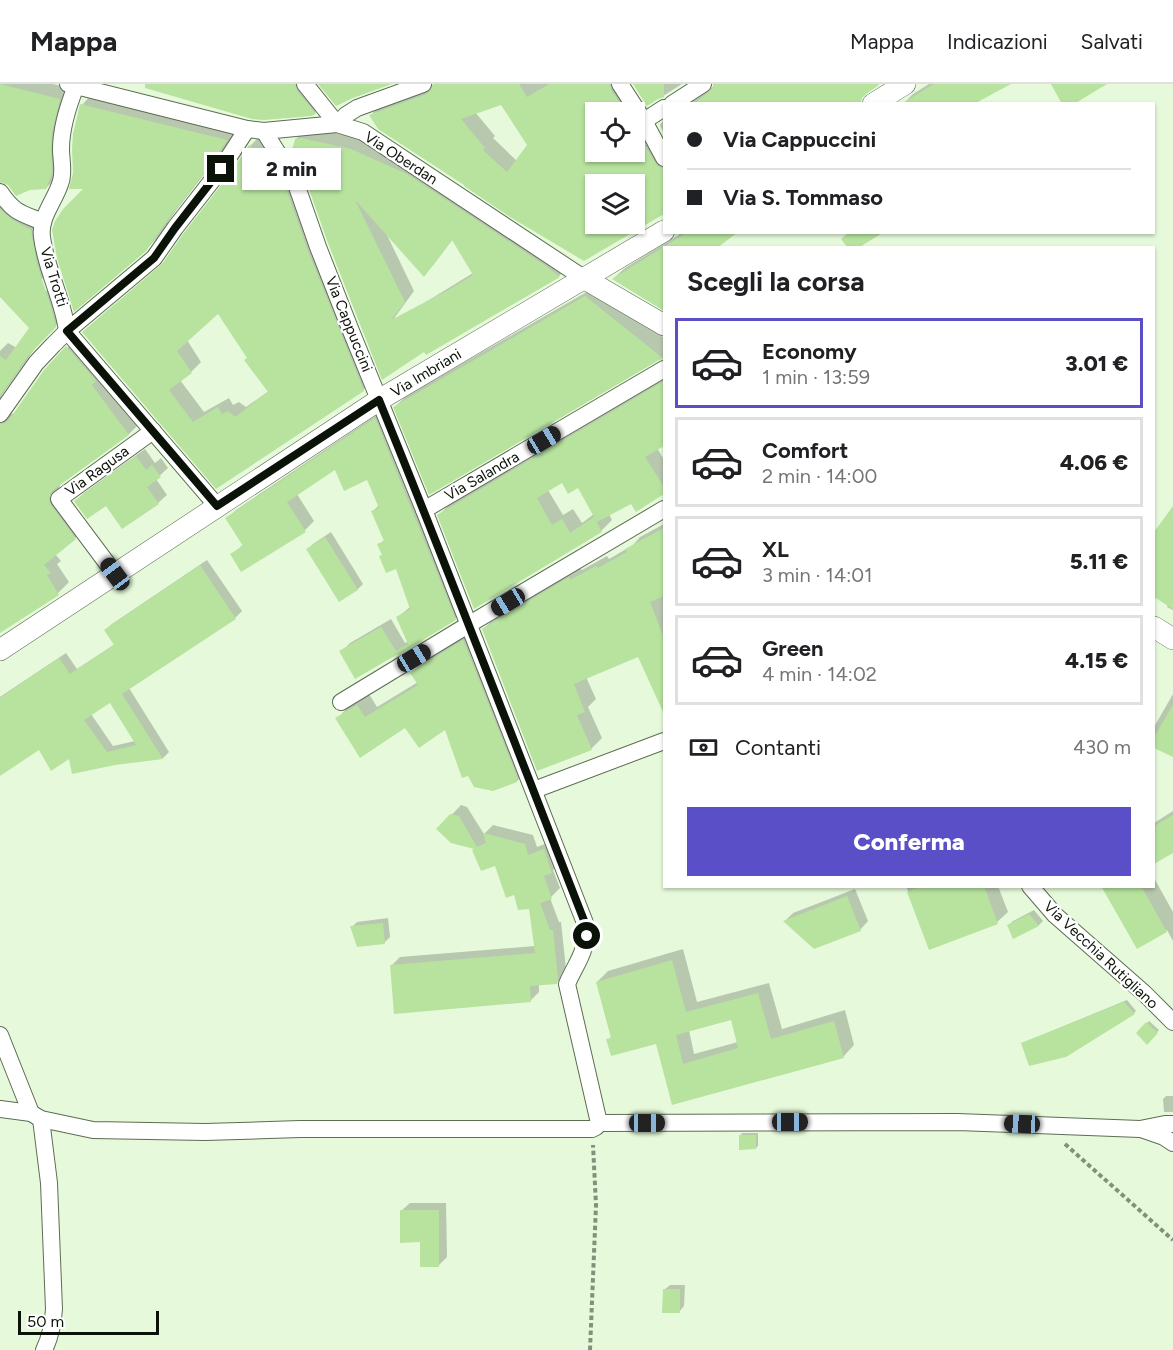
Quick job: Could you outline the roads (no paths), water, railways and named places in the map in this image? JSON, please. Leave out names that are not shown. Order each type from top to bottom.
[{"type":"street","points":[[305,84],[337,124],[357,108],[423,84]]},
{"type":"street","points":[[620,84],[632,102]]},
{"type":"street","points":[[675,102],[703,84]]},
{"type":"street","points":[[876,102],[905,84]]},
{"type":"street","name":"Via Oberdan","points":[[72,85],[247,129],[264,131],[337,124],[363,132],[585,279],[663,324]]},
{"type":"street","name":"Via Trotti","points":[[67,331],[65,314],[48,263],[41,230],[62,177],[62,129],[72,85]]},
{"type":"street","points":[[645,120],[663,109]]},
{"type":"street","points":[[645,123],[663,156]]},
{"type":"street","points":[[0,414],[36,363],[67,331],[154,258],[221,169],[247,129]]},
{"type":"street","name":"Via Cappuccini","points":[[264,131],[295,181],[318,247],[424,510],[585,923],[587,936],[584,951],[567,984],[596,1126]]},
{"type":"street","points":[[0,192],[15,211],[43,222]]},
{"type":"street","name":"Via Imbriani","points":[[0,650],[379,400],[663,232]]},
{"type":"street","points":[[67,331],[217,506]]},
{"type":"street","name":"Via Salandra","points":[[424,510],[663,370]]},
{"type":"street","name":"Via Ragusa","points":[[115,574],[59,499],[153,431]]},
{"type":"street","points":[[341,702],[663,510]]},
{"type":"street","points":[[1155,628],[1173,639]]},
{"type":"street","points":[[534,790],[663,741]]},
{"type":"street","name":"Via Vecchia Rutigliano","points":[[1032,888],[1055,915],[1144,993],[1173,1022]]},
{"type":"street","points":[[0,1035],[36,1116],[49,1183],[54,1309],[53,1326],[44,1350]]},
{"type":"street","points":[[0,1109],[93,1130],[205,1132],[957,1122],[1140,1129],[1173,1124]]},
{"type":"street","points":[[1140,1129],[1164,1137],[1173,1143]]}]
